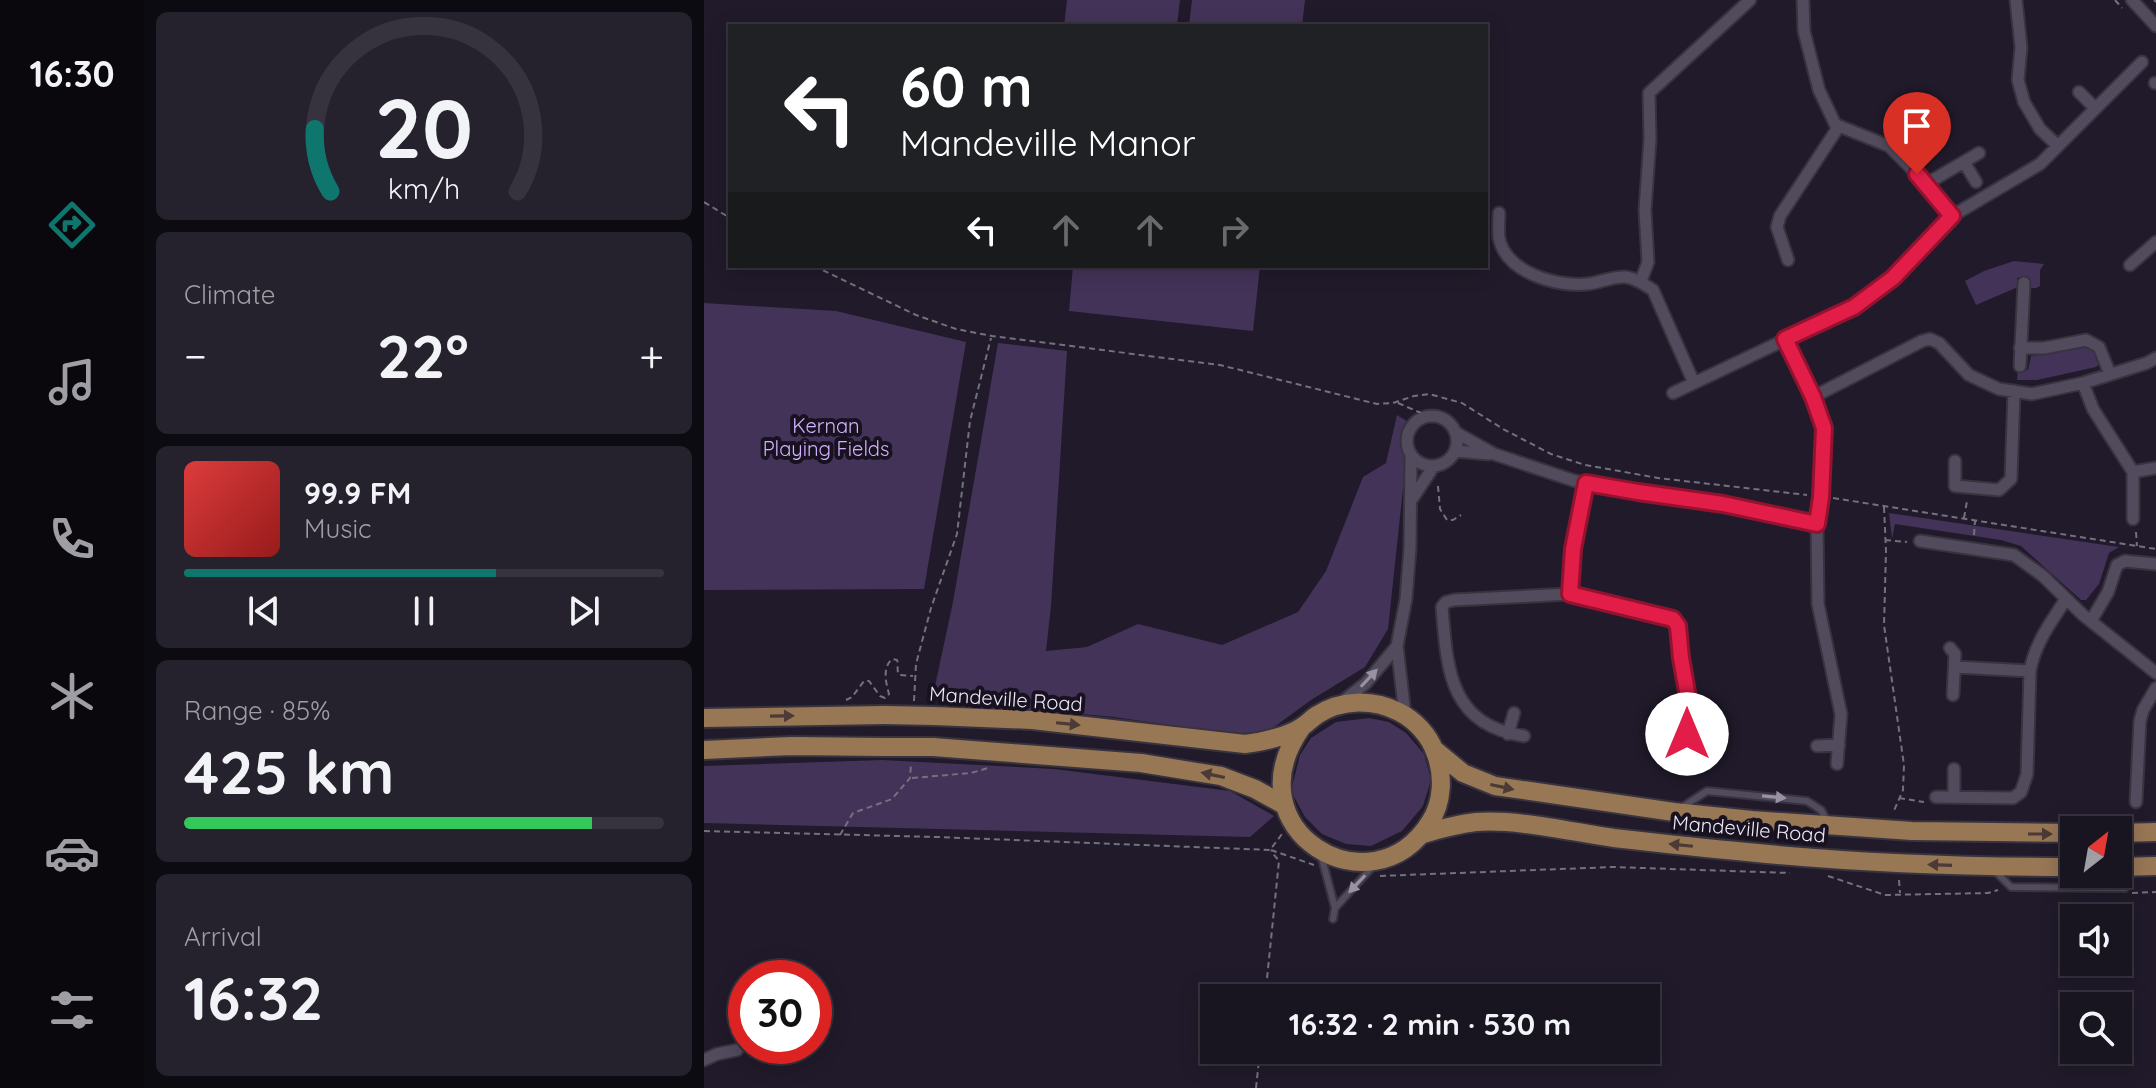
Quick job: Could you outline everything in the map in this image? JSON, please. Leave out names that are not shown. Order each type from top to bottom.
[{"type":"main road","points":[[1354,702],[1372,703],[1405,715],[1423,731],[1435,750],[1441,772],[1440,794],[1434,815],[1423,834],[1403,851],[1378,861],[1322,860],[1288,813],[1281,785],[1283,764],[1290,744],[1302,727],[1318,714],[1337,706],[1354,702]]},
{"type":"main road","name":"Mandeville Road","points":[[704,718],[885,715],[1032,720],[1245,744],[1302,727]]},
{"type":"main road","points":[[704,750],[792,746],[933,747],[1141,763],[1221,776],[1255,789],[1288,813]]},
{"type":"main road","name":"Mandeville Road","points":[[1435,750],[1463,773],[1495,786],[1674,812],[1912,831],[2060,833]]},
{"type":"main road","name":"Mandeville Road","points":[[1423,834],[1478,822],[1506,823],[1614,838],[1886,863],[1992,868],[2060,867]]},
{"type":"main road","points":[[2132,833],[2156,832]]},
{"type":"main road","points":[[2132,867],[2156,866]]},
{"type":"street","points":[[1641,281],[1648,262],[1645,210],[1650,139],[1649,93],[1750,0]]},
{"type":"street","points":[[1803,0],[1804,31],[1815,76],[1837,128]]},
{"type":"street","points":[[2016,0],[2021,47],[2018,80],[2024,102],[2040,129],[2058,146]]},
{"type":"street","points":[[2132,0],[2156,26]]},
{"type":"street","points":[[1673,393],[1854,307],[1893,278],[1952,216],[2040,164],[2142,62]]},
{"type":"street","points":[[2079,92],[2095,108]]},
{"type":"street","points":[[1788,260],[1777,227],[1780,216],[1839,126],[1889,146],[1952,216]]},
{"type":"street","points":[[1926,184],[1979,153]]},
{"type":"street","points":[[1964,162],[1976,182]]},
{"type":"street","points":[[1499,213],[1499,240],[1510,260],[1531,273],[1558,284],[1589,284],[1623,276],[1641,281],[1653,290],[1694,383]]},
{"type":"street","points":[[2130,265],[2155,245]]},
{"type":"street","points":[[2020,366],[2024,283]]},
{"type":"street","points":[[1785,339],[1824,428],[1817,524],[1818,604],[1841,714],[1837,764]]},
{"type":"street","points":[[1813,397],[1930,339],[1939,343],[1969,375],[1999,389],[2032,394],[2083,383],[2156,358]]},
{"type":"street","points":[[2020,348],[2044,348],[2086,340],[2099,347],[2110,374]]},
{"type":"street","points":[[2083,383],[2093,409],[2133,472],[2133,519]]},
{"type":"street","points":[[1955,461],[1955,486],[1999,490],[2011,479],[2014,391]]},
{"type":"street","points":[[1405,715],[1397,646],[1406,599],[1412,500],[1411,456],[1407,440],[1413,424],[1428,416],[1444,419],[1455,432],[1494,454],[1575,481],[1723,504],[1817,524]]},
{"type":"street","points":[[1411,456],[1425,465],[1446,462],[1455,451],[1455,432]]},
{"type":"street","points":[[1455,451],[1494,454]]},
{"type":"street","points":[[1412,500],[1434,466]]},
{"type":"street","points":[[2133,472],[2156,468]]},
{"type":"street","points":[[1570,594],[1573,549],[1586,483]]},
{"type":"street","points":[[1920,541],[2014,555],[2156,673]]},
{"type":"street","points":[[2091,621],[2108,592],[2117,565],[2125,561],[2156,564]]},
{"type":"street","points":[[1524,736],[1487,726],[1466,707],[1453,686],[1446,659],[1442,607],[1446,602],[1570,594],[1673,619],[1678,626],[1689,703],[1686,750]]},
{"type":"street","points":[[1936,797],[2013,798],[2021,792],[2027,774],[2030,671],[2038,641],[2066,599]]},
{"type":"street","points":[[1337,706],[1366,683],[1397,646]]},
{"type":"street","points":[[1950,648],[1955,654],[1953,695]]},
{"type":"street","points":[[1955,667],[2030,671]]},
{"type":"street","points":[[2136,802],[2140,721],[2156,688]]},
{"type":"street","points":[[1508,734],[1514,713]]},
{"type":"street","points":[[1817,746],[1839,745]]},
{"type":"street","points":[[1672,756],[1686,750]]},
{"type":"street","points":[[1686,750],[1699,757]]},
{"type":"street","points":[[1954,769],[1954,797]]},
{"type":"street","points":[[704,1060],[728,1052]]},
{"type":"lane","points":[[1322,860],[1335,908],[1333,919]]},
{"type":"lane","points":[[1335,908],[1378,861]]},
{"type":"lane","points":[[1992,868],[2011,887],[2060,887]]},
{"type":"path","points":[[704,202],[728,217]]},
{"type":"path","points":[[818,268],[916,315],[956,329],[1220,365],[1377,404],[1429,394],[1462,403],[1551,454],[1585,465],[1658,478],[1884,505],[2156,549]]},
{"type":"path","points":[[914,705],[916,664],[931,608],[957,534],[970,421],[992,336]]},
{"type":"path","points":[[1397,402],[1428,416]]},
{"type":"path","points":[[1426,478],[1438,487],[1440,509],[1447,520],[1461,515]]},
{"type":"path","points":[[1964,518],[1968,488]]},
{"type":"path","points":[[1884,505],[1884,625],[1904,765],[1903,790],[1893,814]]},
{"type":"path","points":[[2133,519],[2137,547]]},
{"type":"path","points":[[1972,548],[1975,520]]},
{"type":"path","points":[[1885,540],[1920,541]]},
{"type":"path","points":[[842,702],[852,697],[864,681],[869,681],[885,698],[889,694],[887,663],[892,659],[897,660],[899,675],[915,676]]},
{"type":"path","points":[[840,835],[853,813],[892,799],[910,778],[911,764]]},
{"type":"path","points":[[910,778],[971,773],[998,765]]},
{"type":"path","points":[[1899,798],[1933,804],[1936,797]]},
{"type":"path","points":[[1270,850],[1288,813]]},
{"type":"path","points":[[704,831],[1270,850],[1322,860]]},
{"type":"path","points":[[1266,984],[1279,861],[1270,850]]},
{"type":"path","points":[[1363,877],[1613,867],[1789,873]]},
{"type":"path","points":[[1821,874],[1885,895],[1988,893],[2011,887]]},
{"type":"path","points":[[1899,880],[1900,895]]},
{"type":"path","points":[[2125,888],[2131,893],[2156,892]]},
{"type":"path","points":[[1256,1088],[1259,1064]]},
{"type":"green space","points":[[1067,0],[1180,0],[1177,24],[1064,24]]},
{"type":"green space","points":[[1192,0],[1305,0],[1302,24],[1189,24]]},
{"type":"green space","points":[[2014,261],[2044,264],[2040,270],[2040,286],[2029,288],[2019,277],[2018,287],[1976,305],[1965,281]]},
{"type":"green space","points":[[1073,268],[1260,268],[1253,331],[1069,311]]},
{"type":"green space","name":"Kernan Playing Fields","points":[[704,303],[836,311],[966,342],[924,589],[704,590]]},
{"type":"green space","points":[[998,343],[1067,351],[1046,651],[1087,647],[1138,624],[1222,645],[1298,612],[1326,571],[1363,477],[1386,463],[1397,415],[1410,423],[1388,629],[1365,667],[1311,700],[1259,738],[1114,717],[932,700],[953,602]]},
{"type":"green space","points":[[2090,347],[2097,351],[2100,363],[2096,367],[2037,380],[2017,380],[2018,369],[2028,370],[2031,356]]},
{"type":"green space","points":[[1889,513],[2119,547],[2109,553],[2099,584],[2086,600],[2081,600],[2021,546],[2001,540],[1895,524],[1892,539]]},
{"type":"green space","points":[[1369,718],[1389,722],[1406,733],[1424,754],[1431,780],[1423,806],[1402,831],[1371,846],[1346,844],[1322,834],[1305,817],[1291,791],[1300,755],[1311,738],[1336,722]]},
{"type":"green space","points":[[882,760],[1054,769],[1230,791],[1274,816],[1250,837],[704,823],[704,766]]},
{"type":"route","points":[[1687,734],[1689,703],[1678,626],[1673,619],[1570,594],[1573,549],[1586,483],[1723,504],[1817,524],[1824,428],[1785,339],[1854,307],[1893,278],[1952,216],[1917,174]]}]
